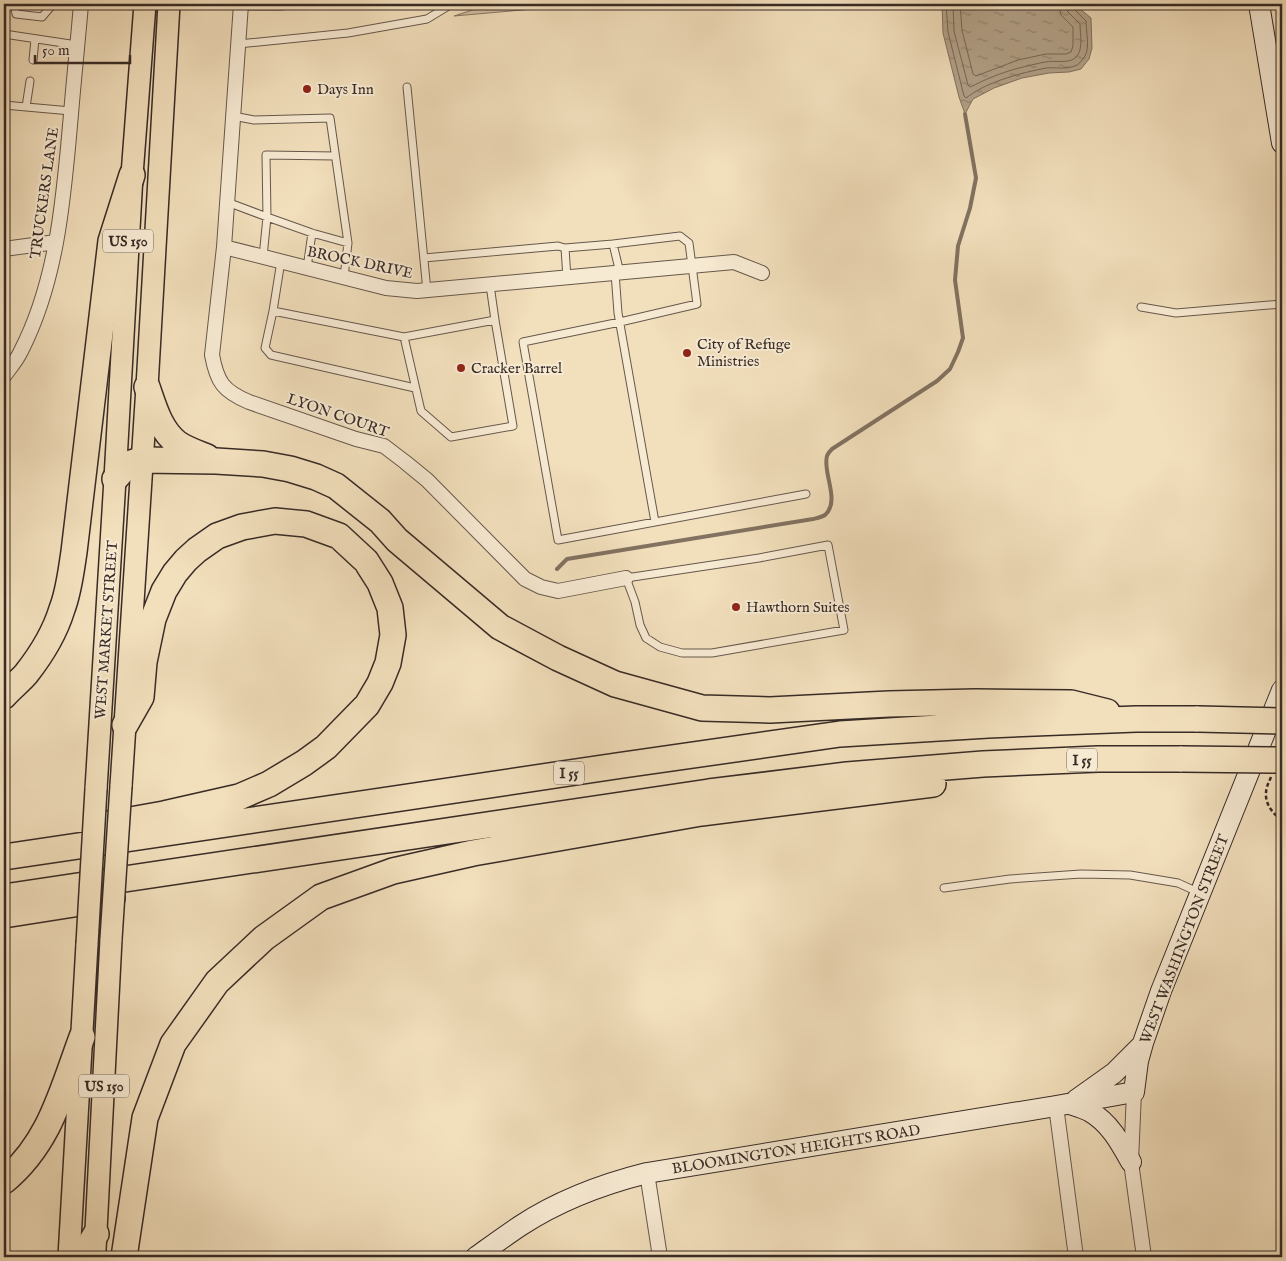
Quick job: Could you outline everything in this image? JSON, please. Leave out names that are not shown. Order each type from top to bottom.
[{"type":"highway","points":[[4,696],[40,655],[52,634],[62,610],[69,585],[111,241],[132,175]]},
{"type":"highway","points":[[147,387],[166,432],[178,444],[216,461]]},
{"type":"highway","points":[[115,479],[128,464],[141,460],[263,464],[290,469],[316,477],[336,486],[380,521],[397,540],[500,627],[558,658],[615,684],[702,708],[770,710],[889,704],[976,702],[1071,703],[1136,719]]},
{"type":"highway","points":[[29,853],[73,830],[164,814],[239,797],[269,784],[326,747],[367,705],[380,683],[388,663],[393,634],[390,608],[380,583],[366,561],[339,536],[306,524],[275,521],[242,527],[217,536],[186,560],[164,591],[153,619],[144,662],[141,697],[125,725]]},
{"type":"highway","name":"I 55","points":[[4,857],[840,734],[1136,719],[1282,721]]},
{"type":"highway","name":"I 55","points":[[4,896],[709,792],[847,775],[982,764],[1098,759],[1182,758],[1277,768]]},
{"type":"highway","points":[[124,1257],[145,1118],[173,1044],[217,982],[264,938],[321,897],[392,871],[473,853],[701,813],[946,782],[982,764]]},
{"type":"highway","points":[[4,916],[140,893],[209,866]]},
{"type":"highway","points":[[4,1181],[26,1160],[40,1141],[52,1119],[82,1037]]},
{"type":"highway","points":[[77,1257],[95,1246]]},
{"type":"main road","name":"WEST MARKET STREET","points":[[69,1257],[132,175],[145,4]]},
{"type":"main road","name":"WEST MARKET STREET","points":[[95,1246],[169,4]]},
{"type":"main road","points":[[1259,6],[1280,116],[1282,143]]},
{"type":"main road","name":"WEST WASHINGTON STREET","points":[[1134,1092],[1138,1061],[1161,991],[1282,690]]},
{"type":"main road","points":[[1063,1105],[1114,1073],[1143,1044]]},
{"type":"main road","name":"BLOOMINGTON HEIGHTS ROAD","points":[[476,1257],[521,1225],[550,1209],[618,1180],[647,1173],[1134,1092]]},
{"type":"main road","points":[[1063,1105],[1090,1112],[1108,1126],[1131,1162]]},
{"type":"street","name":"TRUCKERS LANE","points":[[4,376],[21,353],[34,323],[46,286],[56,242],[66,177],[81,5]]},
{"type":"street","points":[[224,247],[241,5]]},
{"type":"street","points":[[4,249],[56,242]]},
{"type":"street","name":"BROCK DRIVE","points":[[224,247],[386,288],[416,291],[734,262],[762,273]]},
{"type":"street","name":"LYON COURT","points":[[224,247],[212,355],[220,382],[235,396],[347,436],[384,446],[427,480],[525,579],[541,587],[558,591],[626,578]]},
{"type":"street","name":"WEST WASHINGTON STREET","points":[[1134,1092],[1131,1162],[1144,1257]]},
{"type":"street","points":[[1063,1105],[1076,1257]]},
{"type":"street","points":[[647,1173],[660,1257]]},
{"type":"lane","points":[[14,4],[16,14],[42,17],[53,4]]},
{"type":"lane","points":[[61,4],[81,5]]},
{"type":"lane","points":[[241,5],[281,6],[304,4]]},
{"type":"lane","points":[[238,44],[348,33],[427,19],[450,4]]},
{"type":"lane","points":[[4,34],[77,45]]},
{"type":"lane","points":[[33,60],[35,39]]},
{"type":"lane","points":[[26,107],[30,81]]},
{"type":"lane","points":[[407,87],[427,290]]},
{"type":"lane","points":[[4,105],[71,111]]},
{"type":"lane","points":[[233,116],[254,120],[330,118],[348,243],[344,277]]},
{"type":"lane","points":[[263,257],[267,217],[266,155],[335,156]]},
{"type":"lane","points":[[227,202],[312,233],[348,243]]},
{"type":"lane","points":[[307,268],[312,233]]},
{"type":"lane","points":[[424,258],[558,246],[564,248],[613,244],[680,236],[689,243],[697,304],[523,342],[558,540],[806,494]]},
{"type":"lane","points":[[613,244],[620,322],[655,522]]},
{"type":"lane","points":[[564,248],[566,278]]},
{"type":"lane","points":[[280,261],[265,348],[271,355],[415,388]]},
{"type":"lane","points":[[404,337],[420,411],[451,437],[513,426],[494,320],[490,285]]},
{"type":"lane","points":[[1141,307],[1176,313],[1282,304]]},
{"type":"lane","points":[[273,310],[404,337],[494,320]]},
{"type":"lane","points":[[828,545],[844,630],[712,653],[682,653],[660,647],[646,638],[626,578],[759,558],[828,545]]},
{"type":"lane","points":[[944,888],[1010,879],[1081,874],[1130,875],[1178,883],[1200,893]]},
{"type":"path","points":[[1277,768],[1266,791],[1266,801],[1272,811],[1282,820]]},
{"type":"green space","points":[[491,4],[591,4],[454,16]]},
{"type":"water","points":[[942,4],[1074,4],[1091,18],[1092,48],[1089,59],[1081,69],[1022,78],[994,88],[973,99],[965,114],[943,33]]},
{"type":"waterway","points":[[557,569],[567,559],[813,519],[825,515],[831,502],[826,463],[829,452],[937,381],[950,369],[963,338],[955,280],[958,246],[970,208],[976,178],[965,114]]},
{"type":"place","name":"Days Inn","points":[[307,89]]},
{"type":"place","name":"City of Refuge Ministries","points":[[687,353]]},
{"type":"place","name":"Cracker Barrel","points":[[461,368]]},
{"type":"place","name":"Hawthorn Suites","points":[[736,607]]}]
